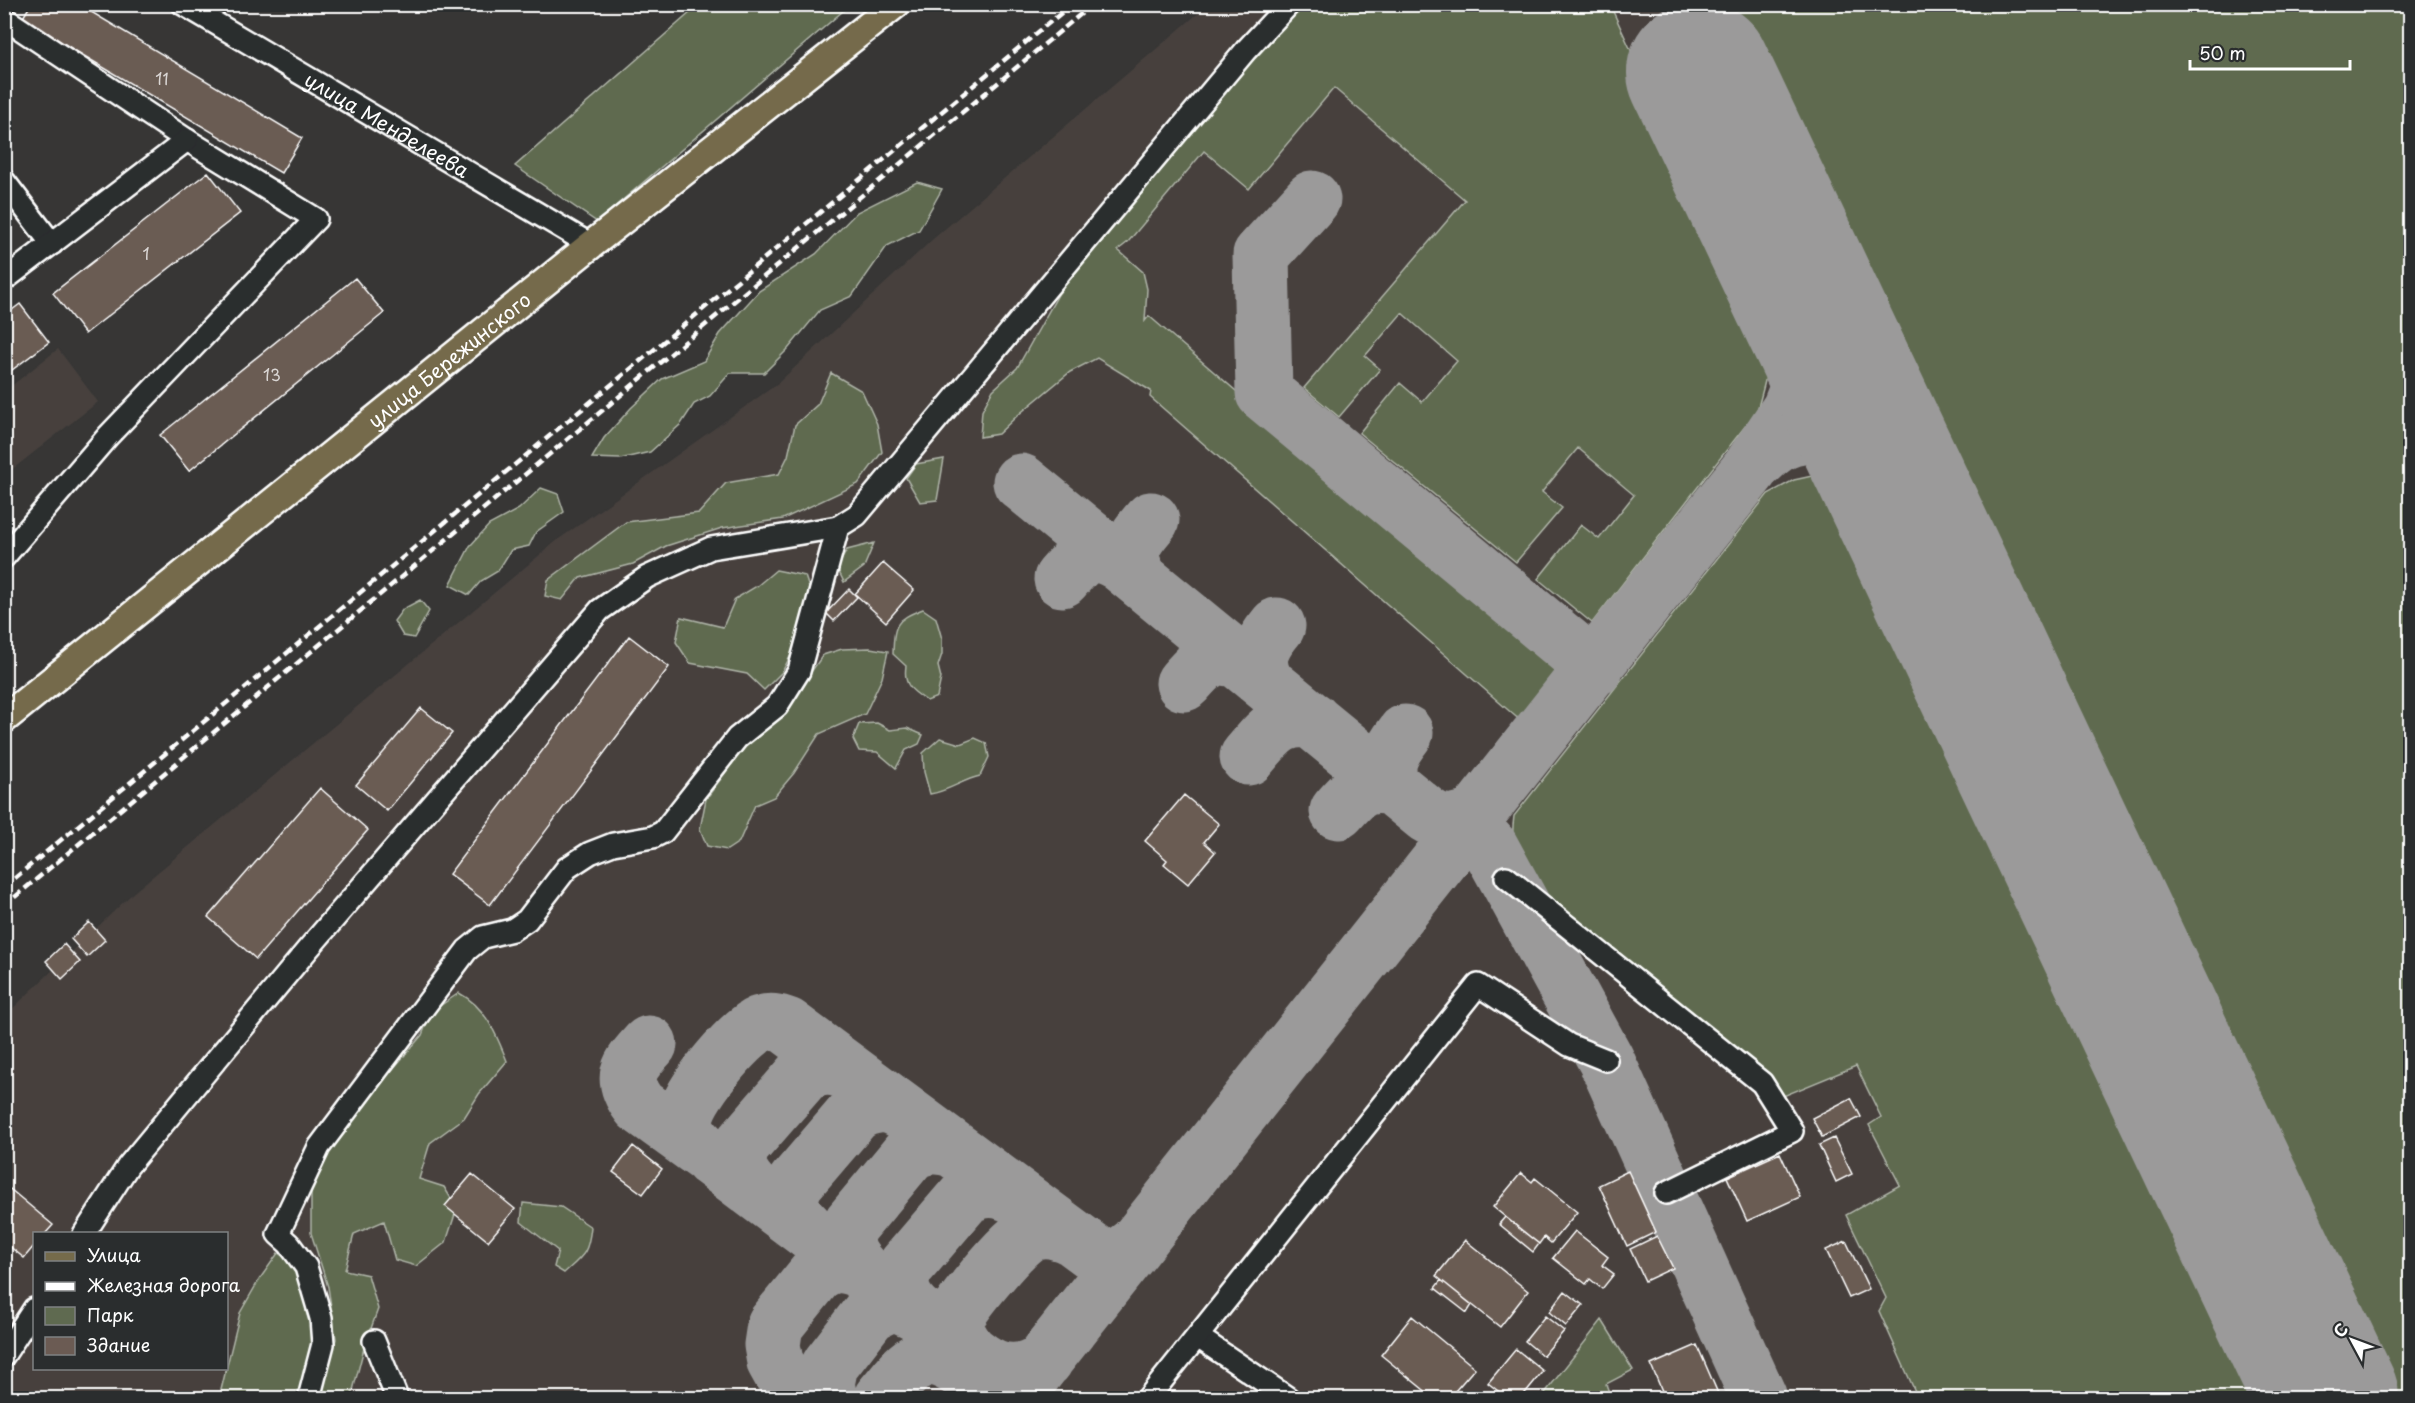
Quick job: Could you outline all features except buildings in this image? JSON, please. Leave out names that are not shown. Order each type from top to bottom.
[{"type":"main road","name":"улица Бережинского","points":[[4,719],[591,244],[896,4]]},
{"type":"street","name":"улица Менделеева","points":[[183,4],[591,244]]},
{"type":"street","points":[[85,1232],[128,1166],[150,1139],[308,949],[600,610],[647,577],[711,548],[838,527],[856,515],[1246,50],[1289,4]]},
{"type":"street","points":[[4,18],[187,140],[316,219],[108,436],[4,557]]},
{"type":"street","points":[[4,280],[187,140]]},
{"type":"street","points":[[4,181],[52,244]]},
{"type":"street","points":[[309,1398],[323,1344],[321,1318],[306,1267],[289,1244],[278,1234],[319,1147],[468,950],[483,936],[512,930],[527,920],[567,867],[613,844],[653,837],[663,832],[737,738],[777,706],[799,670],[809,642],[838,527]]},
{"type":"street","points":[[1506,877],[1762,1083],[1792,1131],[1666,1193]]},
{"type":"street","points":[[1148,1398],[1478,985],[1569,1045],[1606,1060]]},
{"type":"street","points":[[4,1355],[33,1311]]},
{"type":"street","points":[[1198,1337],[1288,1398]]},
{"type":"street","points":[[374,1341],[397,1398]]},
{"type":"shaded area","points":[[1208,5],[2410,5],[2410,1398],[5,1398],[5,1016],[134,892],[559,539],[777,384],[933,239]]},
{"type":"shaded area","points":[[58,349],[98,402],[5,475],[5,391]]},
{"type":"green space","points":[[699,5],[850,5],[597,222],[515,166]]},
{"type":"green space","points":[[1301,5],[1610,5],[1767,344],[1767,369],[1757,411],[1592,623],[1538,579],[1581,525],[1599,539],[1634,495],[1578,448],[1542,492],[1562,508],[1516,562],[1359,433],[1400,383],[1422,402],[1457,361],[1402,313],[1365,356],[1380,369],[1339,417],[1304,388],[1465,200],[1334,88],[1249,189],[1204,151],[1128,242],[1118,250],[1143,272],[1147,289],[1145,321],[1149,316],[1562,672],[1523,723],[1150,397],[1151,391],[1097,358],[1070,372],[998,434],[980,437],[982,411],[993,390],[1017,368],[1059,293],[1254,56]]},
{"type":"green space","points":[[1727,5],[2410,5],[2410,1398],[2385,1398]]},
{"type":"green space","points":[[917,182],[942,189],[919,230],[887,246],[852,296],[820,310],[788,349],[764,373],[730,373],[710,396],[694,404],[681,424],[650,452],[620,459],[592,458],[604,438],[662,379],[704,361],[720,334],[759,291],[816,254],[857,212]]},
{"type":"green space","points":[[831,373],[862,391],[877,424],[882,452],[858,484],[783,519],[722,528],[666,546],[633,564],[580,578],[562,600],[545,596],[548,580],[626,522],[699,513],[726,483],[779,474],[788,456],[795,425],[818,404]]},
{"type":"green space","points":[[944,459],[937,500],[920,502],[906,478],[916,464]]},
{"type":"green space","points":[[1812,476],[1834,486],[1839,492],[2265,1398],[1918,1398],[1879,1311],[1886,1298],[1846,1215],[1900,1185],[1869,1125],[1881,1117],[1856,1066],[1781,1097],[1535,897],[1524,876],[1514,849],[1514,816],[1768,494],[1794,480]]},
{"type":"green space","points":[[541,488],[558,494],[564,512],[536,532],[529,546],[511,550],[498,571],[481,581],[469,595],[450,585],[470,546],[489,525],[519,509]]},
{"type":"green space","points":[[874,543],[864,567],[844,582],[837,568],[847,550]]},
{"type":"green space","points":[[776,570],[805,576],[813,600],[796,645],[782,672],[764,690],[747,674],[690,663],[676,642],[681,617],[723,627],[735,599],[757,586]]},
{"type":"green space","points":[[420,600],[429,611],[414,638],[403,636],[394,621],[403,609]]},
{"type":"green space","points":[[923,609],[936,618],[942,639],[942,654],[938,666],[941,678],[937,697],[927,701],[907,683],[906,666],[893,654],[894,636],[898,624],[907,616]]},
{"type":"green space","points":[[870,648],[888,651],[882,678],[865,714],[819,734],[794,773],[774,797],[755,805],[739,842],[727,850],[707,846],[700,829],[706,799],[739,754],[799,689],[823,655],[842,649]]},
{"type":"green space","points":[[877,723],[890,730],[907,728],[923,735],[919,744],[906,750],[896,768],[877,752],[859,751],[853,739],[859,724]]},
{"type":"green space","points":[[940,738],[960,744],[975,738],[986,743],[989,757],[980,776],[930,794],[924,772],[923,753]]},
{"type":"green space","points":[[459,993],[476,1006],[489,1022],[507,1061],[479,1094],[464,1118],[430,1143],[419,1179],[444,1187],[457,1208],[446,1242],[416,1266],[395,1260],[384,1221],[354,1234],[345,1270],[368,1275],[378,1309],[364,1348],[351,1398],[319,1398],[336,1339],[328,1287],[311,1233],[311,1191],[331,1147],[422,1035],[431,1012]]},
{"type":"green space","points":[[523,1203],[561,1207],[591,1227],[584,1253],[564,1273],[554,1267],[558,1251],[521,1222]]},
{"type":"green space","points":[[278,1253],[288,1260],[306,1282],[306,1312],[314,1337],[299,1398],[219,1398],[226,1370],[228,1370],[240,1313]]},
{"type":"green space","points":[[1602,1320],[1633,1370],[1606,1384],[1611,1398],[1541,1398]]},
{"type":"taxiway","points":[[1312,199],[1261,255],[1264,393],[1595,668]]},
{"type":"taxiway","points":[[1014,1398],[1750,469],[1790,409],[1803,376],[1815,314]]},
{"type":"taxiway","points":[[1754,464],[1772,448],[1786,440],[1823,436],[1859,448],[1872,456],[1892,477]]},
{"type":"taxiway","points":[[1021,482],[1427,815],[1445,822],[1476,816]]},
{"type":"taxiway","points":[[1141,580],[1132,563],[1132,548],[1151,520]]},
{"type":"taxiway","points":[[1062,579],[1075,564],[1087,556],[1101,555],[1120,563]]},
{"type":"taxiway","points":[[1265,681],[1260,666],[1261,652],[1277,626]]},
{"type":"taxiway","points":[[1184,683],[1208,660],[1222,657],[1240,661]]},
{"type":"taxiway","points":[[1248,757],[1275,728],[1300,719],[1312,720]]},
{"type":"taxiway","points":[[1393,787],[1388,765],[1392,752],[1405,733]]},
{"type":"taxiway","points":[[1338,811],[1361,789],[1375,786],[1393,787]]},
{"type":"taxiway","points":[[1470,825],[1490,847],[1606,1060],[1759,1398]]},
{"type":"taxiway","points":[[1045,1360],[1021,1371],[1004,1371],[988,1365],[712,1159],[691,1138],[685,1122],[693,1099],[714,1068],[739,1040],[760,1024],[774,1022],[787,1026],[1097,1255],[1108,1258],[1118,1256],[1136,1244]]},
{"type":"taxiway","points":[[649,1044],[631,1066],[628,1080],[633,1096],[640,1106],[709,1156]]},
{"type":"taxiway","points":[[749,1185],[738,1165],[743,1144],[803,1075],[815,1069],[827,1067],[852,1074]]},
{"type":"taxiway","points":[[806,1228],[797,1218],[792,1207],[791,1195],[796,1182],[855,1113],[878,1105],[895,1107],[900,1110]]},
{"type":"taxiway","points":[[861,1270],[847,1248],[847,1236],[852,1223],[910,1153],[931,1146],[953,1149]]},
{"type":"taxiway","points":[[916,1312],[904,1296],[901,1285],[903,1273],[906,1266],[965,1197],[985,1190],[1004,1192],[1017,1197]]},
{"type":"taxiway","points":[[971,1354],[959,1336],[957,1315],[992,1269],[1015,1245],[1032,1232],[1052,1230],[1072,1237]]},
{"type":"taxiway","points":[[812,1398],[787,1380],[775,1362],[772,1345],[775,1325],[822,1269],[838,1265],[861,1270]]},
{"type":"taxiway","points":[[829,1398],[826,1384],[830,1365],[870,1313],[889,1304],[901,1305],[916,1312]]},
{"type":"taxiway","points":[[882,1398],[913,1363],[922,1359],[943,1360],[983,1386]]},
{"type":"runway","points":[[1699,72],[2327,1398]]},
{"type":"railway","points":[[4,887],[1072,4]]},
{"type":"railway","points":[[4,906],[1093,4]]}]
